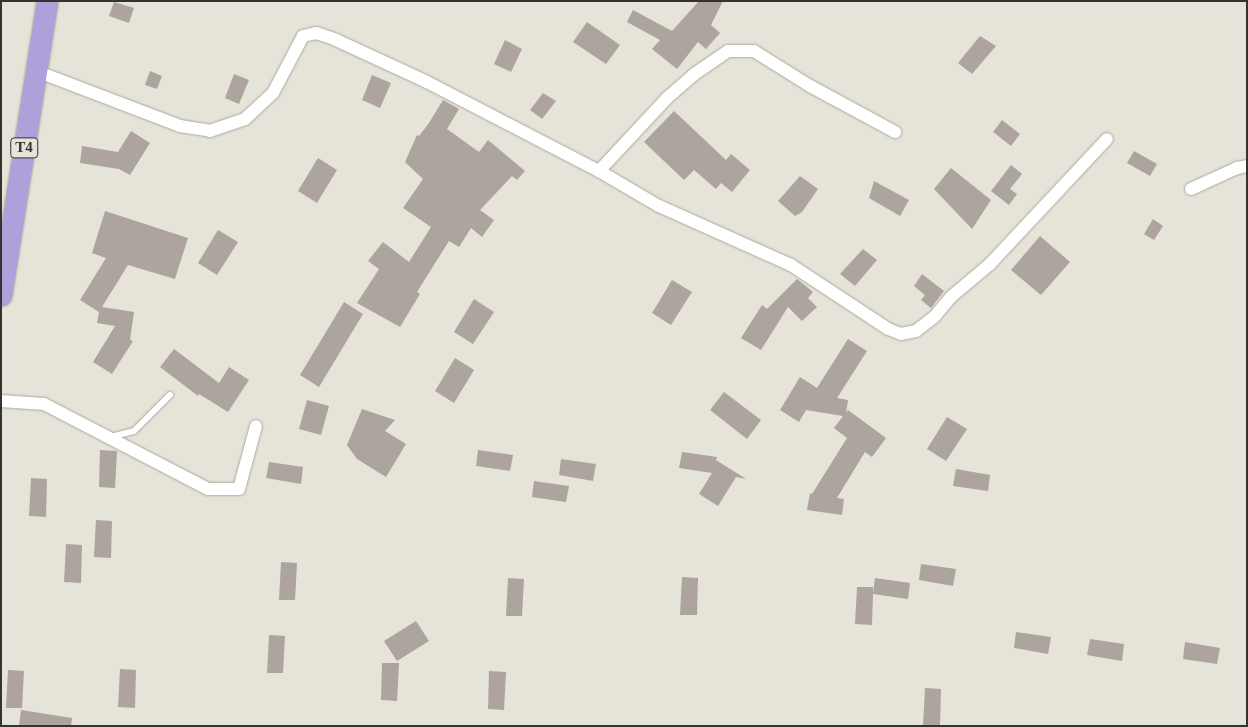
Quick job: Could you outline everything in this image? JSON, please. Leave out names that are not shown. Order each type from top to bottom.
[{"type":"highway","name":"T4","points":[[1,295],[47,1]]},
{"type":"street","points":[[36,71],[180,126],[210,131],[245,119],[273,93],[287,62],[303,36],[316,33],[334,39],[427,82],[599,171],[659,206],[791,265],[888,329],[901,334],[916,331],[935,316],[952,296],[990,264],[1107,139]]},
{"type":"street","points":[[599,171],[667,98],[693,75],[728,51],[754,51],[810,86],[895,132]]},
{"type":"street","points":[[1190,189],[1236,168],[1247,166]]},
{"type":"street","points":[[1,401],[44,404],[208,489],[239,489],[256,426]]},
{"type":"lane","points":[[110,437],[134,431],[170,395]]},
{"type":"building","points":[[699,1],[723,1],[711,25],[720,33],[706,49],[698,42],[677,69],[652,49],[660,40],[627,22],[633,10],[672,31]]},
{"type":"building","points":[[114,2],[134,8],[129,23],[109,16]]},
{"type":"building","points":[[587,22],[620,45],[606,64],[573,42]]},
{"type":"building","points":[[980,36],[996,46],[972,74],[958,63]]},
{"type":"building","points":[[505,40],[522,49],[511,72],[494,64]]},
{"type":"building","points":[[150,71],[162,76],[157,89],[145,85]]},
{"type":"building","points":[[234,74],[249,80],[239,104],[225,98]]},
{"type":"building","points":[[372,75],[391,83],[380,108],[362,100]]},
{"type":"building","points":[[543,93],[556,101],[542,119],[530,110]]},
{"type":"building","points":[[443,100],[459,109],[447,129],[479,152],[488,140],[525,171],[517,180],[512,176],[480,210],[494,220],[482,237],[471,228],[459,247],[449,241],[417,292],[420,294],[400,327],[357,303],[379,269],[368,261],[383,242],[409,262],[431,227],[403,208],[423,179],[405,162],[417,135],[419,136],[429,123]]},
{"type":"building","points":[[674,111],[726,160],[731,154],[750,170],[732,192],[721,183],[716,189],[694,170],[684,180],[644,142]]},
{"type":"building","points":[[1002,120],[1020,134],[1011,146],[993,132]]},
{"type":"building","points":[[131,131],[150,143],[130,175],[119,169],[80,163],[82,146],[118,152]]},
{"type":"building","points":[[1134,151],[1157,164],[1150,176],[1127,163]]},
{"type":"building","points":[[318,158],[337,170],[317,203],[298,191]]},
{"type":"building","points":[[1011,165],[1022,174],[1010,189],[1017,194],[1009,205],[991,191]]},
{"type":"building","points":[[951,168],[991,200],[972,229],[934,189]]},
{"type":"building","points":[[800,176],[818,189],[802,212],[795,216],[778,201]]},
{"type":"building","points":[[874,181],[909,200],[900,216],[869,198]]},
{"type":"building","points":[[105,211],[188,238],[175,279],[128,265],[102,307],[134,312],[130,340],[133,341],[112,374],[93,362],[115,326],[97,323],[99,312],[80,300],[106,258],[92,253]]},
{"type":"building","points":[[1153,219],[1163,226],[1154,240],[1144,234]]},
{"type":"building","points":[[218,230],[238,242],[217,275],[198,263]]},
{"type":"building","points":[[1040,236],[1070,262],[1041,295],[1011,270]]},
{"type":"building","points":[[863,249],[877,260],[855,286],[840,274]]},
{"type":"building","points":[[922,274],[944,291],[931,308],[921,300],[925,295],[914,286]]},
{"type":"building","points":[[797,279],[813,292],[808,298],[817,307],[802,321],[788,307],[761,350],[741,338],[762,305],[767,309]]},
{"type":"building","points":[[672,280],[692,292],[671,325],[652,313]]},
{"type":"building","points":[[474,299],[494,312],[473,344],[454,332]]},
{"type":"building","points":[[344,302],[363,314],[319,387],[300,375]]},
{"type":"building","points":[[848,339],[867,351],[837,398],[848,400],[846,413],[848,410],[886,438],[872,457],[865,452],[837,498],[844,499],[842,515],[807,510],[810,493],[812,494],[847,438],[834,428],[843,416],[806,410],[799,422],[780,410],[800,377],[817,388]]},
{"type":"building","points":[[174,349],[219,383],[229,367],[249,380],[228,412],[199,394],[198,396],[160,367]]},
{"type":"building","points":[[455,358],[474,370],[454,403],[435,391]]},
{"type":"building","points":[[724,392],[761,420],[747,439],[710,410]]},
{"type":"building","points":[[307,400],[329,406],[321,435],[299,429]]},
{"type":"building","points":[[362,409],[395,420],[385,431],[406,444],[386,477],[357,459],[347,445]]},
{"type":"building","points":[[947,417],[967,429],[946,461],[927,449]]},
{"type":"building","points":[[100,450],[117,451],[115,488],[99,487]]},
{"type":"building","points":[[478,450],[513,455],[510,471],[476,466]]},
{"type":"building","points":[[682,452],[717,457],[716,460],[746,479],[736,477],[718,506],[699,494],[712,473],[679,468]]},
{"type":"building","points":[[561,459],[596,464],[593,481],[559,475]]},
{"type":"building","points":[[269,462],[303,467],[301,484],[266,478]]},
{"type":"building","points":[[956,469],[990,475],[988,491],[953,486]]},
{"type":"building","points":[[31,478],[47,479],[46,517],[29,516]]},
{"type":"building","points":[[534,481],[569,486],[566,502],[532,497]]},
{"type":"building","points":[[96,520],[112,521],[111,558],[94,557]]},
{"type":"building","points":[[66,544],[82,545],[81,583],[64,582]]},
{"type":"building","points":[[281,562],[297,563],[295,600],[279,600]]},
{"type":"building","points":[[921,564],[956,569],[953,586],[919,580]]},
{"type":"building","points":[[682,577],[698,578],[697,615],[680,615]]},
{"type":"building","points":[[508,578],[524,579],[522,616],[506,616]]},
{"type":"building","points":[[875,578],[910,583],[908,599],[873,594],[872,625],[855,624],[857,587],[873,587],[873,593]]},
{"type":"building","points":[[416,621],[429,641],[397,661],[384,641]]},
{"type":"building","points":[[1016,632],[1051,637],[1048,654],[1014,648]]},
{"type":"building","points":[[269,635],[285,636],[283,673],[267,673]]},
{"type":"building","points":[[1090,639],[1124,644],[1122,661],[1087,655]]},
{"type":"building","points":[[1185,642],[1220,648],[1217,664],[1183,659]]},
{"type":"building","points":[[382,663],[399,663],[397,701],[381,700]]},
{"type":"building","points":[[120,669],[136,670],[135,708],[118,707]]},
{"type":"building","points":[[8,670],[24,671],[22,708],[6,708]]},
{"type":"building","points":[[489,671],[506,672],[504,710],[488,709]]},
{"type":"building","points":[[925,688],[941,689],[940,726],[923,726]]},
{"type":"building","points":[[21,710],[72,718],[71,726],[19,726]]}]
